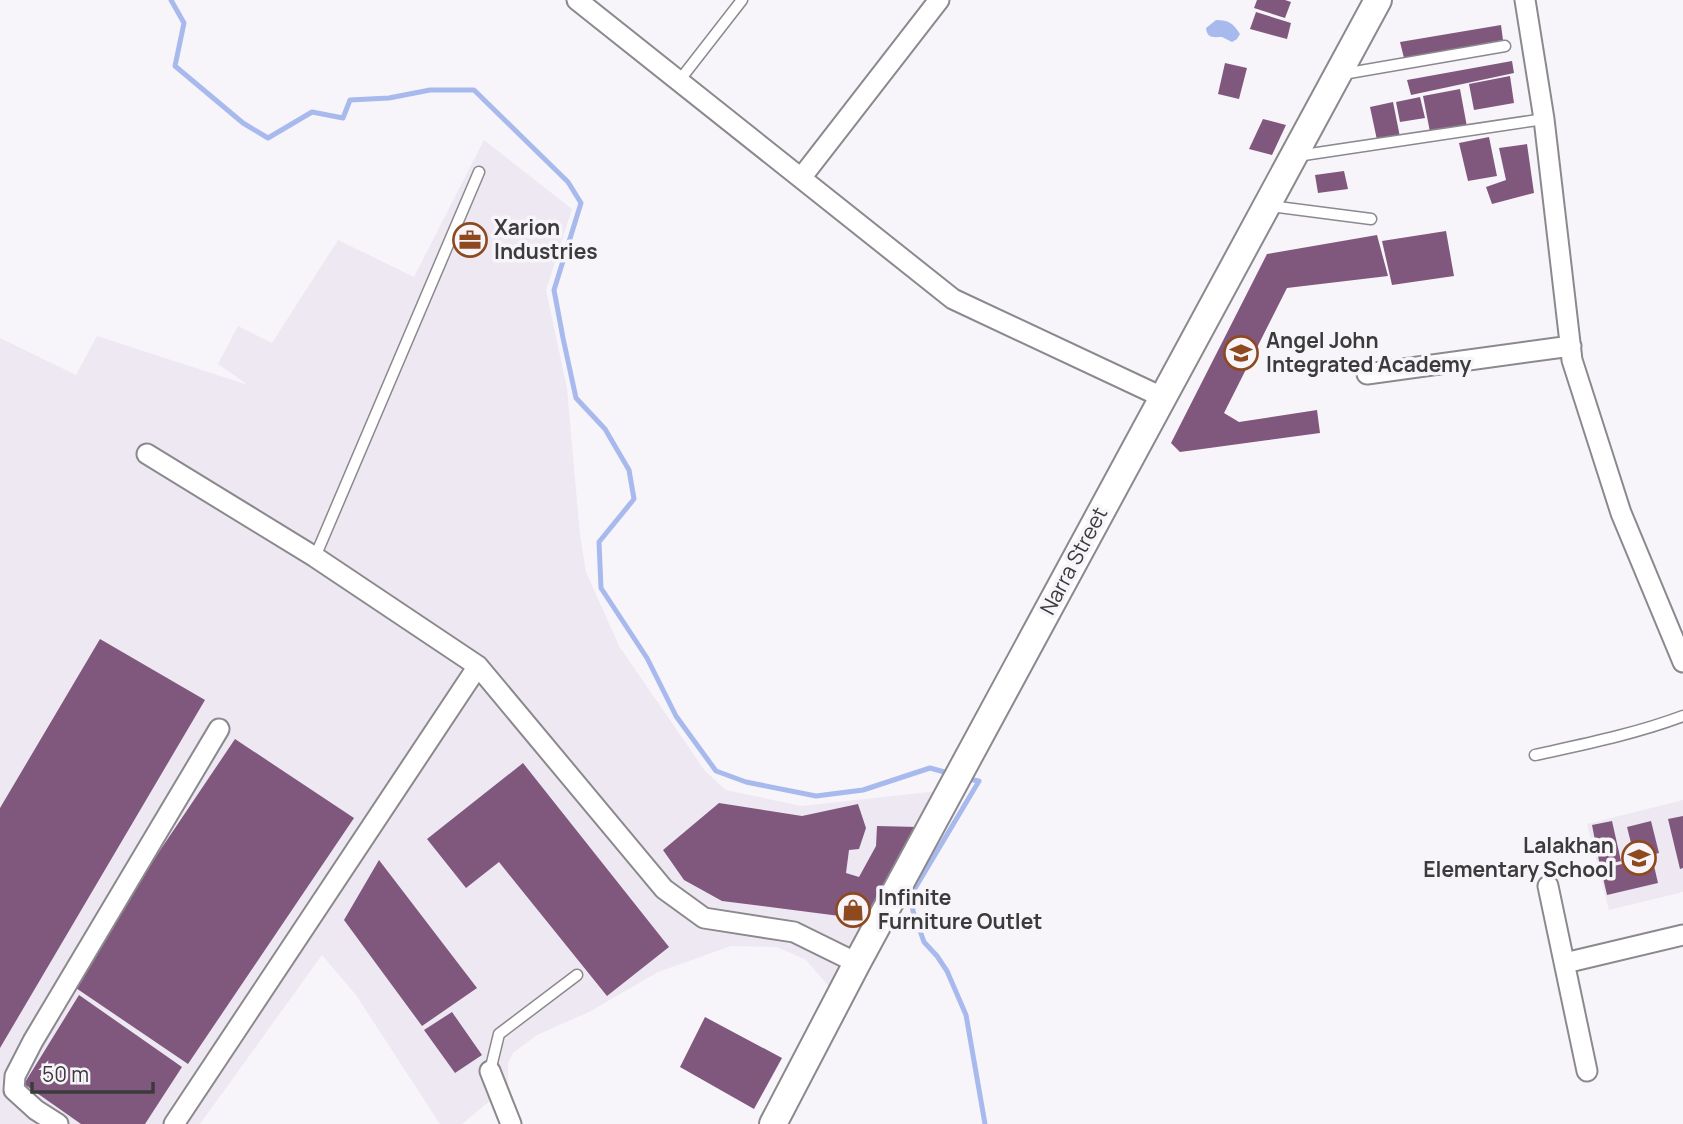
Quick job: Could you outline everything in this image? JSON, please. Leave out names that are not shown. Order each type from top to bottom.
[{"type":"main road","name":"Narra Street","points":[[773,1124],[857,963],[1378,0]]},
{"type":"street","points":[[577,0],[953,299],[1162,397]]},
{"type":"street","points":[[801,178],[939,0]]},
{"type":"street","points":[[1525,0],[1544,119],[1572,360],[1620,513],[1683,662]]},
{"type":"street","points":[[1367,374],[1571,346]]},
{"type":"street","points":[[147,454],[315,557],[478,666],[664,889],[704,918],[794,932],[857,963]]},
{"type":"street","points":[[174,1124],[478,666]]},
{"type":"street","points":[[58,1124],[36,1110],[14,1090],[15,1076],[33,1041],[219,729]]},
{"type":"street","points":[[1548,886],[1587,1071]]},
{"type":"street","points":[[1565,963],[1683,935]]},
{"type":"street","points":[[490,1071],[511,1124]]},
{"type":"lane","points":[[679,81],[742,0]]},
{"type":"lane","points":[[1337,75],[1505,46]]},
{"type":"lane","points":[[1293,156],[1544,119]]},
{"type":"lane","points":[[315,557],[479,172]]},
{"type":"lane","points":[[1266,205],[1371,219]]},
{"type":"lane","points":[[1535,755],[1607,740],[1683,716]]},
{"type":"lane","points":[[490,1071],[499,1034],[577,975]]},
{"type":"shaded area","points":[[484,140],[572,209],[546,290],[567,388],[580,535],[586,572],[619,646],[705,771],[726,790],[801,806],[938,791],[832,990],[806,960],[777,947],[731,946],[658,972],[589,1012],[537,1035],[513,1053],[508,1063],[508,1086],[462,1124],[440,1124],[356,995],[322,955],[200,1124],[0,1124],[0,338],[76,375],[97,336],[248,385],[218,364],[238,326],[272,343],[338,240],[414,277]]},
{"type":"shaded area","name":"Lalakhan Elementary School","points":[[1683,800],[1683,892],[1609,910],[1587,824]]},
{"type":"water","points":[[1216,20],[1233,25],[1240,34],[1237,39],[1232,42],[1222,37],[1209,36],[1206,28]]},
{"type":"building","points":[[1257,0],[1291,2],[1285,18],[1254,8]]},
{"type":"building","points":[[1256,12],[1291,23],[1287,39],[1250,29]]},
{"type":"building","points":[[1501,25],[1503,40],[1404,58],[1400,42]]},
{"type":"building","points":[[1512,61],[1514,73],[1411,95],[1407,80]]},
{"type":"building","points":[[1225,63],[1247,68],[1239,99],[1218,94]]},
{"type":"building","points":[[1510,76],[1514,103],[1474,110],[1469,84]]},
{"type":"building","points":[[1460,89],[1467,127],[1430,132],[1423,96]]},
{"type":"building","points":[[1420,97],[1425,118],[1400,122],[1396,102]]},
{"type":"building","points":[[1393,102],[1400,137],[1377,140],[1370,107]]},
{"type":"building","points":[[1263,119],[1286,125],[1272,155],[1249,149]]},
{"type":"building","points":[[1489,137],[1497,176],[1468,181],[1459,143]]},
{"type":"building","points":[[1527,144],[1534,193],[1492,204],[1486,187],[1506,180],[1499,148]]},
{"type":"building","points":[[1344,171],[1348,189],[1318,193],[1315,175]]},
{"type":"building","points":[[1446,231],[1454,276],[1392,285],[1382,241]]},
{"type":"building","points":[[1377,235],[1388,276],[1287,288],[1224,413],[1239,422],[1317,410],[1320,433],[1180,452],[1171,443],[1267,254]]},
{"type":"building","points":[[100,639],[205,700],[0,1048],[0,808]]},
{"type":"building","points":[[235,739],[354,818],[188,1064],[70,984]]},
{"type":"building","points":[[523,763],[669,947],[607,996],[499,862],[466,888],[427,839]]},
{"type":"building","points":[[719,803],[802,816],[858,804],[866,828],[859,849],[849,850],[846,873],[859,877],[876,846],[877,826],[918,827],[913,841],[863,919],[722,901],[684,880],[663,850]]},
{"type":"building","points":[[1683,816],[1683,868],[1680,869],[1668,819]]},
{"type":"building","points":[[1612,821],[1621,861],[1600,866],[1592,825]]},
{"type":"building","points":[[1651,821],[1659,853],[1635,859],[1627,827]]},
{"type":"building","points":[[1652,857],[1658,883],[1607,895],[1601,869]]},
{"type":"building","points":[[379,860],[477,988],[422,1026],[344,920]]},
{"type":"building","points":[[79,995],[182,1067],[145,1124],[81,1124],[24,1084]]},
{"type":"building","points":[[452,1012],[482,1055],[455,1073],[424,1030]]},
{"type":"building","points":[[705,1017],[782,1058],[754,1109],[680,1067]]},
{"type":"waterway","points":[[171,0],[184,23],[175,66],[243,123],[268,138],[312,112],[343,118],[350,100],[389,98],[430,90],[474,90],[568,182],[581,203],[554,290],[563,338],[576,398],[605,429],[629,470],[634,499],[599,542],[601,588],[647,658],[676,716],[716,771],[746,782],[816,796],[863,790],[930,768],[948,773]]},
{"type":"waterway","points":[[968,779],[979,781],[911,895],[913,911],[924,942],[947,971],[966,1015],[985,1124]]},
{"type":"place","name":"Xarion Industries","points":[[470,240]]},
{"type":"place","name":"Angel John Integrated Academy","points":[[1241,353]]},
{"type":"place","name":"Lalakhan Elementary School","points":[[1639,858]]},
{"type":"place","name":"Infinite Furniture Outlet","points":[[853,910]]}]
